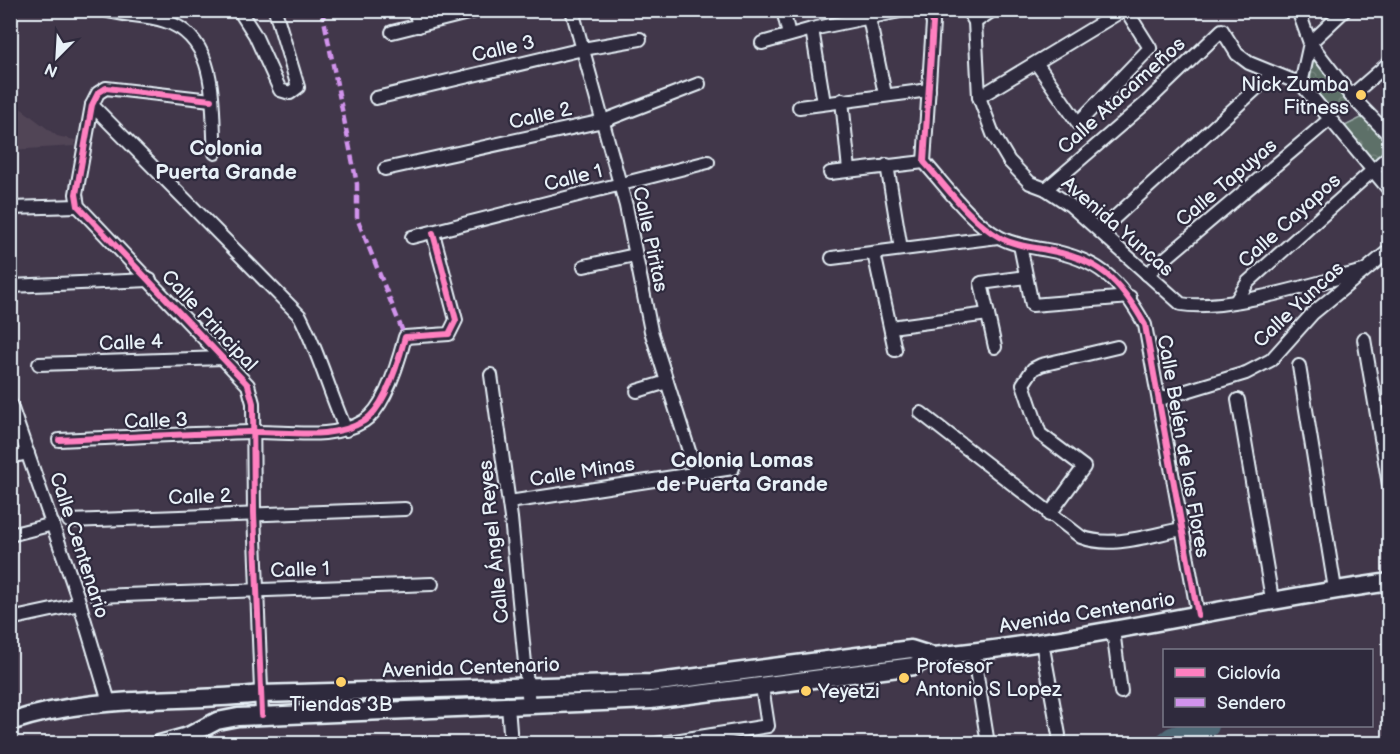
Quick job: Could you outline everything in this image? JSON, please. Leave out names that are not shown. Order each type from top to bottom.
[{"type":"main road","name":"Avenida Centenario","points":[[159,744],[188,736],[217,721],[262,715],[651,700],[762,687],[914,666],[933,656],[1042,642],[1198,615],[1272,599],[1389,582]]},
{"type":"main road","name":"Avenida Centenario","points":[[10,722],[56,708],[109,702],[216,699],[261,694],[651,683],[911,649],[933,656]]},
{"type":"main road","points":[[216,699],[217,721]]},
{"type":"street","points":[[105,10],[158,19],[185,31],[206,59],[210,74],[215,153]]},
{"type":"street","points":[[239,10],[255,35],[280,90],[290,93],[298,87],[275,10]]},
{"type":"street","points":[[415,10],[419,26]]},
{"type":"street","points":[[392,32],[480,10]]},
{"type":"street","name":"Calle Piritas","points":[[572,10],[621,185],[651,331],[696,473]]},
{"type":"street","points":[[783,10],[789,35]]},
{"type":"street","points":[[762,43],[812,29],[845,16],[869,18],[905,10]]},
{"type":"street","points":[[830,173],[924,162],[933,23],[929,10]]},
{"type":"street","points":[[972,16],[993,10]]},
{"type":"street","points":[[979,97],[1038,64],[1125,10],[1150,48],[1078,123],[1038,64]]},
{"type":"street","points":[[1298,10],[1310,43],[1351,96],[1389,136]]},
{"type":"street","points":[[1301,84],[1310,43],[1345,10]]},
{"type":"street","name":"Avenida Yuncas","points":[[972,16],[979,97],[993,134],[1014,167],[1030,183],[1046,189],[1100,231],[1181,304],[1194,307],[1236,301],[1363,271]]},
{"type":"street","points":[[869,18],[885,94]]},
{"type":"street","points":[[812,29],[824,103]]},
{"type":"street","name":"Calle Atacameños","points":[[1046,189],[1147,102],[1222,30],[1237,54],[1259,69],[1272,74]]},
{"type":"street","name":"Calle 3","points":[[376,98],[583,49],[640,39]]},
{"type":"street","points":[[1351,96],[1389,62]]},
{"type":"street","points":[[1100,231],[1272,74],[1301,84],[1389,191]]},
{"type":"street","name":"Calle 2","points":[[385,169],[603,121],[699,84]]},
{"type":"street","points":[[10,208],[78,206],[76,194],[92,105],[98,93],[106,88],[211,100]]},
{"type":"street","points":[[799,107],[929,90]]},
{"type":"street","points":[[842,100],[849,170]]},
{"type":"street","points":[[92,105],[300,316],[317,348],[330,394],[346,430],[366,420],[394,378],[405,337],[449,334],[454,327],[456,320],[434,233]]},
{"type":"street","name":"Calle Tapuyas","points":[[1147,274],[1330,119]]},
{"type":"street","name":"Calle Cayapos","points":[[1236,301],[1248,282],[1389,155]]},
{"type":"street","name":"Calle 1","points":[[412,237],[708,162]]},
{"type":"street","name":"Calle Belén de las Flores","points":[[924,162],[977,219],[998,237],[1020,244],[1068,253],[1096,266],[1115,279],[1130,297],[1145,324],[1198,615]]},
{"type":"street","points":[[887,165],[901,249]]},
{"type":"street","name":"Calle Principal","points":[[78,206],[248,385],[253,404],[254,513],[262,715]]},
{"type":"street","points":[[832,258],[998,237]]},
{"type":"street","points":[[1020,244],[1032,305],[1130,297]]},
{"type":"street","name":"Calle Yuncas","points":[[1160,399],[1246,373],[1271,360],[1313,313],[1389,250]]},
{"type":"street","points":[[874,253],[895,350]]},
{"type":"street","points":[[584,266],[635,255]]},
{"type":"street","points":[[995,346],[981,282],[1026,277]]},
{"type":"street","points":[[10,286],[150,280]]},
{"type":"street","points":[[891,327],[988,314]]},
{"type":"street","points":[[1364,339],[1389,491]]},
{"type":"street","points":[[1050,515],[1084,466],[1040,434],[1023,384],[1026,377],[1041,365],[1117,347]]},
{"type":"street","name":"Calle 4","points":[[39,364],[224,358]]},
{"type":"street","points":[[1299,366],[1335,589]]},
{"type":"street","name":"Calle Ángel Reyes","points":[[491,375],[509,502],[529,705]]},
{"type":"street","points":[[638,391],[667,382]]},
{"type":"street","points":[[1238,400],[1272,599]]},
{"type":"street","name":"Calle Centenario","points":[[10,403],[80,604],[109,702]]},
{"type":"street","points":[[921,413],[1081,537],[1095,542],[1182,529]]},
{"type":"street","name":"Calle 3","points":[[59,440],[346,430]]},
{"type":"street","points":[[10,457],[28,453]]},
{"type":"street","name":"Calle Minas","points":[[509,502],[733,468]]},
{"type":"street","name":"Calle 2","points":[[69,521],[405,509]]},
{"type":"street","points":[[10,535],[52,524]]},
{"type":"street","name":"Calle 1","points":[[97,596],[432,584]]},
{"type":"street","points":[[10,619],[80,604]]},
{"type":"street","points":[[1113,630],[1121,692]]},
{"type":"street","points":[[1042,642],[1059,735]]},
{"type":"street","points":[[974,651],[988,744]]},
{"type":"street","points":[[656,744],[732,737],[768,726],[762,687]]},
{"type":"street","points":[[508,706],[511,744]]},
{"type":"shaded area","points":[[10,100],[57,136],[75,140],[75,146],[11,150]]},
{"type":"green space","points":[[1312,50],[1353,103],[1345,115],[1332,114],[1310,88]]},
{"type":"green space","points":[[1365,116],[1389,142],[1389,151],[1372,167],[1341,128]]},
{"type":"waterway","points":[[1164,744],[1172,738],[1205,727]]},
{"type":"marked path","points":[[322,10],[357,184],[357,218],[405,337]]},
{"type":"cycle path","points":[[929,10],[933,23],[924,162],[958,202],[988,230],[999,237],[1016,244],[1081,259],[1106,274],[1117,284],[1145,325],[1198,615]]},
{"type":"cycle path","points":[[211,100],[106,88],[98,93],[92,105],[76,194],[78,206],[248,385],[253,403],[254,513],[262,715]]},
{"type":"cycle path","points":[[59,440],[251,432],[309,434],[338,431],[364,421],[372,415],[385,395],[405,337],[449,334],[456,320],[433,233]]},
{"type":"place","name":"Nick Zumba Fitness","points":[[1361,95]]},
{"type":"place","name":"Profesor Antonio S Lopez","points":[[904,678]]},
{"type":"place","name":"Tiendas 3B","points":[[341,682]]},
{"type":"place","name":"Yeyetzi","points":[[806,691]]},
{"type":"district","name":"Colonia Puerta Grande","points":[[226,160]]},
{"type":"district","name":"Colonia Lomas de Puerta Grande","points":[[742,472]]}]
